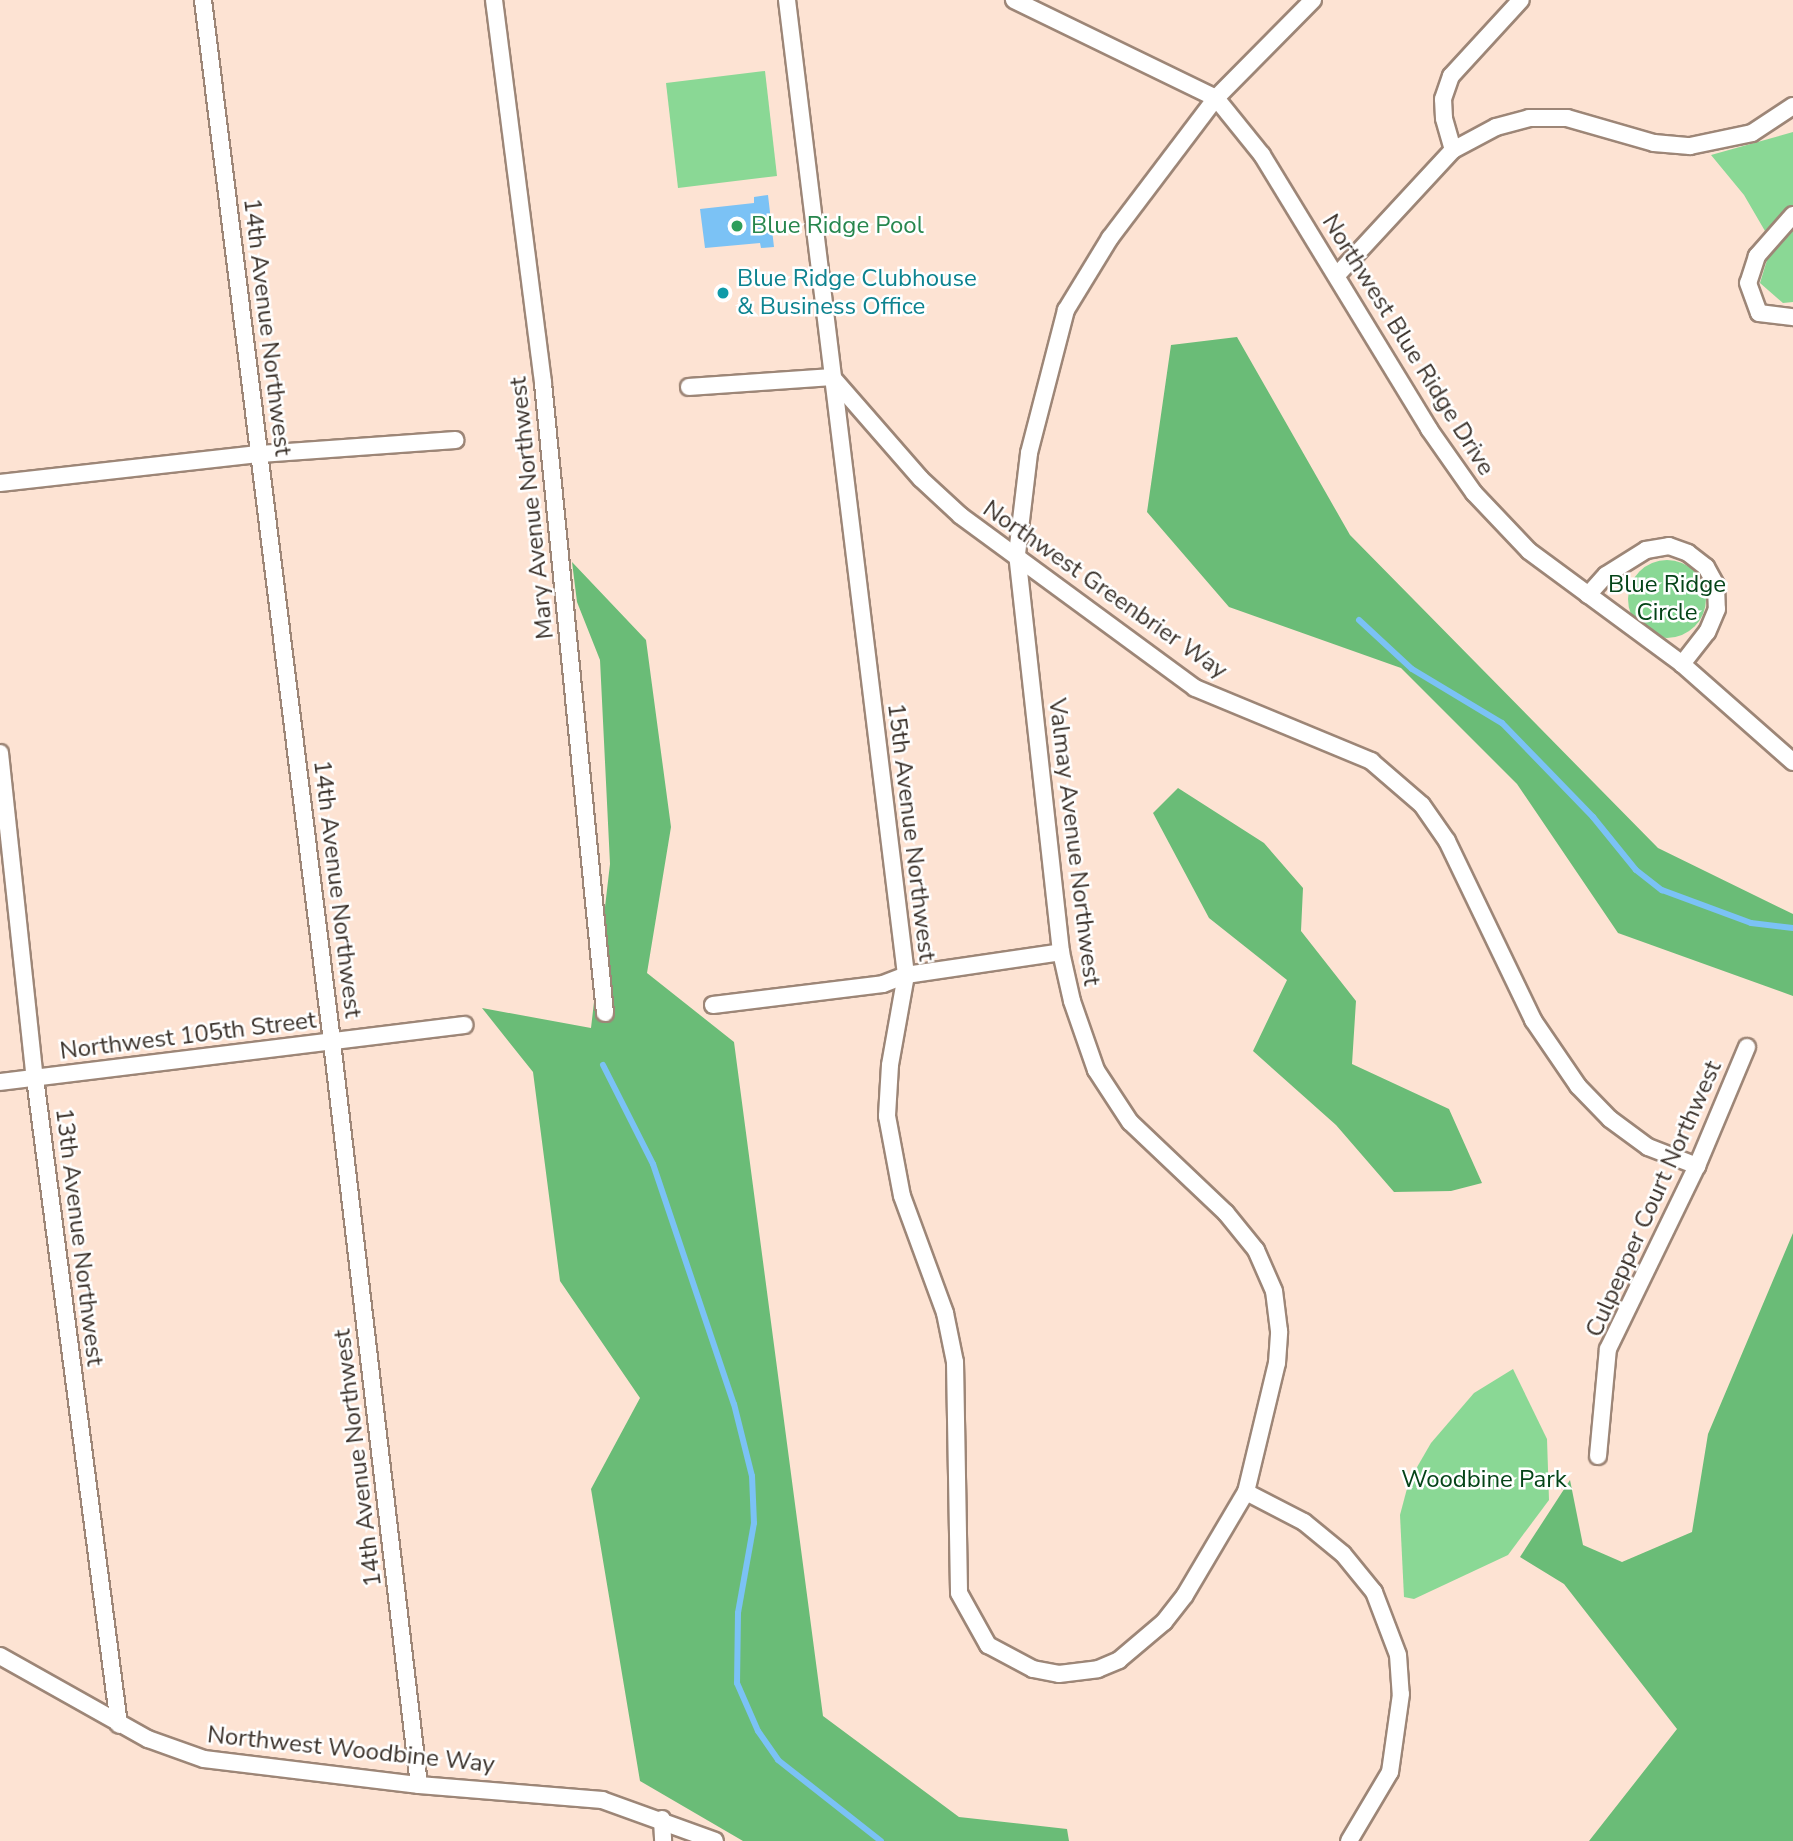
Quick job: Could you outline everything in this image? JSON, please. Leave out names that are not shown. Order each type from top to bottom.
[{"type":"street","name":"14th Avenue Northwest","points":[[203,0],[332,1042],[419,1785]]},
{"type":"street","name":"Mary Avenue Northwest","points":[[494,0],[543,383],[605,1013]]},
{"type":"street","name":"15th Avenue Northwest","points":[[787,0],[906,975],[890,1065],[887,1116],[902,1196],[945,1313],[955,1362],[959,1593],[988,1645],[1033,1669]]},
{"type":"street","name":"Northwest Blue Ridge Drive","points":[[1014,0],[1216,98],[1262,155],[1338,274],[1434,437],[1474,493],[1530,551],[1682,664],[1793,762]]},
{"type":"street","name":"Valmay Avenue Northwest","points":[[1033,1669],[1068,1674],[1098,1669],[1143,1642],[1185,1595],[1246,1492],[1277,1363],[1279,1331],[1274,1291],[1243,1232],[1153,1146],[1109,1094],[1084,1042],[1061,953],[1017,554],[1028,453],[1066,310],[1110,238],[1216,98],[1313,0]]},
{"type":"street","points":[[1453,150],[1444,118],[1443,99],[1451,76],[1521,0]]},
{"type":"street","points":[[1338,274],[1453,150],[1496,127],[1547,117],[1592,124],[1654,143],[1708,144],[1752,133],[1793,106]]},
{"type":"street","points":[[1793,215],[1757,256],[1748,283],[1759,313],[1793,317]]},
{"type":"street","points":[[689,387],[832,377]]},
{"type":"street","name":"Northwest Greenbrier Way","points":[[832,377],[921,479],[961,516],[1017,554],[1195,688],[1371,761],[1422,805],[1447,841],[1533,1020],[1578,1086],[1610,1119],[1648,1147],[1696,1166]]},
{"type":"street","points":[[0,483],[260,454],[456,440]]},
{"type":"street","points":[[1588,595],[1605,575],[1646,550],[1669,546],[1688,552],[1706,567],[1716,585],[1717,609],[1707,632],[1682,664]]},
{"type":"street","name":"13th Avenue Northwest","points":[[0,753],[35,1078],[119,1725]]},
{"type":"street","points":[[713,1005],[883,984],[906,975],[1061,953]]},
{"type":"street","name":"Northwest 105th Street","points":[[0,1083],[465,1025]]},
{"type":"street","name":"Culpepper Court Northwest","points":[[1598,1456],[1608,1349],[1696,1166],[1747,1047]]},
{"type":"street","points":[[1246,1492],[1304,1522],[1343,1554],[1374,1592],[1395,1646],[1401,1694],[1396,1749],[1382,1791],[1349,1841]]},
{"type":"street","name":"Northwest Woodbine Way","points":[[0,1656],[119,1725],[204,1759],[419,1785],[583,1797],[662,1819],[715,1841]]},
{"type":"street","points":[[662,1819],[663,1841]]},
{"type":"green space","points":[[765,71],[777,176],[678,188],[666,83]]},
{"type":"green space","points":[[1793,132],[1793,302],[1783,303],[1760,283],[1767,260],[1765,231],[1744,195],[1711,155]]},
{"type":"green space","points":[[1237,337],[1350,535],[1658,848],[1793,914],[1793,996],[1618,933],[1517,784],[1401,668],[1229,607],[1147,512],[1171,345]]},
{"type":"green space","name":"Blue Ridge Circle","points":[[1659,560],[1675,560],[1689,566],[1700,577],[1706,591],[1706,607],[1700,621],[1689,632],[1675,638],[1659,638],[1645,632],[1634,621],[1628,607],[1628,591],[1634,577],[1645,566]]},
{"type":"green space","points":[[572,562],[646,640],[671,827],[647,973],[734,1042],[823,1716],[959,1817],[1067,1829],[1069,1841],[743,1841],[640,1781],[591,1489],[640,1398],[560,1281],[533,1072],[482,1008],[591,1028],[610,864],[600,660],[577,602]]},
{"type":"green space","points":[[1178,788],[1264,843],[1303,888],[1301,931],[1356,1001],[1352,1064],[1449,1109],[1482,1183],[1451,1191],[1394,1192],[1336,1125],[1253,1051],[1287,980],[1209,918],[1153,813]]},
{"type":"green space","points":[[1793,1233],[1793,1841],[1589,1841],[1677,1729],[1564,1584],[1520,1557],[1570,1480],[1583,1545],[1622,1562],[1692,1532],[1708,1434]]},
{"type":"green space","name":"Woodbine Park","points":[[1513,1369],[1547,1439],[1549,1500],[1508,1555],[1414,1599],[1404,1597],[1400,1515],[1409,1481],[1431,1443],[1474,1393]]},
{"type":"water","name":"Blue Ridge Pool","points":[[768,195],[774,247],[761,248],[760,243],[705,248],[700,209],[754,203],[754,197]]},
{"type":"waterway","points":[[1359,620],[1412,669],[1502,723],[1593,817],[1636,870],[1662,890],[1751,923],[1793,928]]},
{"type":"waterway","points":[[603,1065],[653,1164],[734,1404],[752,1476],[754,1523],[738,1613],[737,1683],[758,1731],[778,1760],[881,1841]]},
{"type":"place","name":"Blue Ridge Pool","points":[[737,226]]},
{"type":"place","name":"Blue Ridge Clubhouse & Business Office","points":[[723,293]]}]
